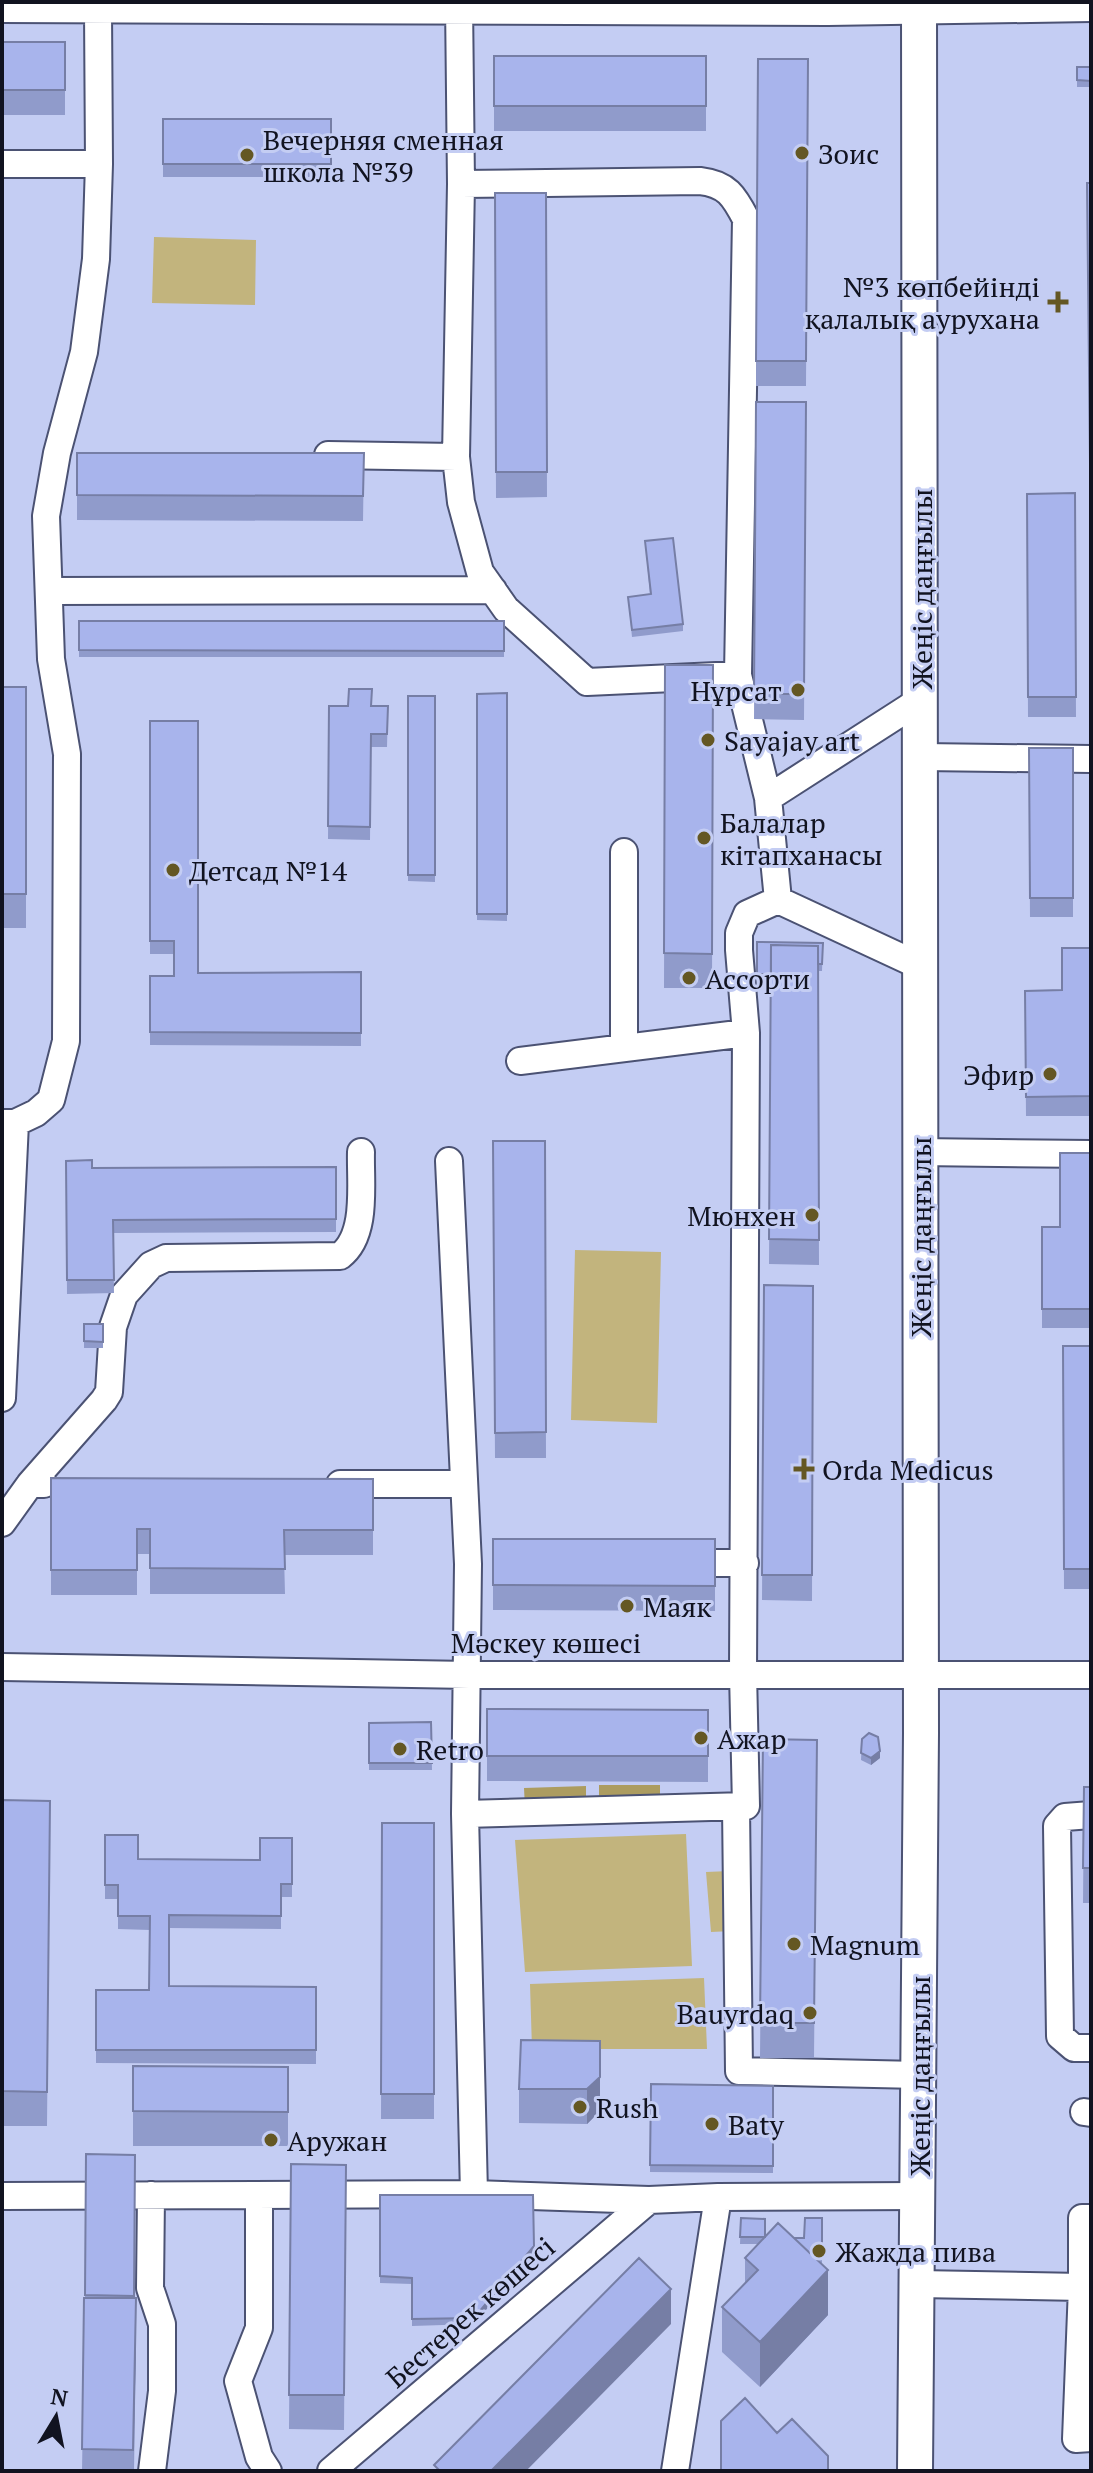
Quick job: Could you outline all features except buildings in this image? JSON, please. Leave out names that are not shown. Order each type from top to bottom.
[{"type":"main road","name":"Жеңіс даңғылы","points":[[915,2471],[921,1673],[919,5]]},
{"type":"street","points":[[2,9],[459,7],[887,12],[919,5],[1091,8]]},
{"type":"street","points":[[459,7],[461,184],[456,457],[461,502],[480,572],[506,609],[587,682],[738,675]]},
{"type":"street","points":[[2,1398],[8,1123],[36,1113],[51,1100],[66,1041],[67,754],[51,659],[46,516],[57,453],[84,352],[96,259],[98,10]]},
{"type":"street","points":[[2,164],[99,164]]},
{"type":"street","points":[[461,184],[700,181],[716,183],[731,191],[746,219],[738,675],[768,798],[778,900]]},
{"type":"street","points":[[57,453],[89,453]]},
{"type":"street","points":[[296,455],[456,457]]},
{"type":"street","points":[[50,591],[493,590]]},
{"type":"street","points":[[768,798],[922,699]]},
{"type":"street","points":[[922,757],[1091,759]]},
{"type":"street","points":[[624,852],[624,1048]]},
{"type":"street","points":[[465,1814],[746,1806],[743,1673],[746,1033],[739,933],[747,914],[778,900],[920,966]]},
{"type":"street","points":[[520,1061],[746,1033]]},
{"type":"street","points":[[2,1523],[30,1484],[109,1392],[113,1327],[124,1295],[133,1282],[151,1265],[166,1258],[340,1256],[349,1249],[358,1227],[361,1152]]},
{"type":"street","points":[[919,1152],[1091,1154]]},
{"type":"street","points":[[449,1161],[468,1564],[465,1814],[474,2194]]},
{"type":"street","points":[[30,1484],[76,1484]]},
{"type":"street","points":[[309,1484],[464,1484]]},
{"type":"street","points":[[652,1563],[745,1563]]},
{"type":"street","points":[[468,1564],[499,1564]]},
{"type":"street","name":"Мәскеу көшесі","points":[[2,1667],[469,1675],[1091,1675]]},
{"type":"street","points":[[736,1806],[739,2071],[919,2075]]},
{"type":"street","points":[[1091,1815],[1065,1817],[1057,1826],[1060,2036],[1074,2048],[1091,2048]]},
{"type":"street","points":[[2,2196],[474,2194],[649,2200],[918,2196]]},
{"type":"street","points":[[151,2195],[150,2288],[162,2324],[162,2391],[152,2471]]},
{"type":"street","points":[[259,2196],[259,2328],[238,2381],[259,2457],[268,2471]]},
{"type":"street","points":[[675,2471],[718,2197]]},
{"type":"street","name":"Бестерек көшесі","points":[[331,2471],[649,2200]]},
{"type":"street","points":[[1091,2218],[1082,2218],[1076,2439],[1091,2438]]},
{"type":"street","points":[[918,2284],[1082,2287]]},
{"type":"shaded area","points":[[154,237],[256,240],[255,305],[152,303]]},
{"type":"shaded area","points":[[575,1250],[661,1252],[657,1423],[571,1420]]},
{"type":"shaded area","points":[[599,1785],[660,1785],[660,1804],[599,1806]]},
{"type":"shaded area","points":[[586,1786],[586,1806],[525,1808],[524,1788]]},
{"type":"shaded area","points":[[686,1834],[692,1966],[525,1972],[515,1840]]},
{"type":"shaded area","points":[[730,1871],[732,1931],[711,1932],[706,1872]]},
{"type":"shaded area","points":[[704,1978],[707,2049],[532,2049],[530,1984]]},
{"type":"place","name":"Зоис","points":[[802,153]]},
{"type":"place","name":"Вечерняя сменная школа №39","points":[[247,155]]},
{"type":"place","name":"№3 көпбейінді қалалық аурухана","points":[[1058,302]]},
{"type":"place","name":"Нұрсат","points":[[798,690]]},
{"type":"place","name":"Sayajay аrt","points":[[708,740]]},
{"type":"place","name":"Балалар кітапханасы","points":[[704,838]]},
{"type":"place","name":"Детсад №14","points":[[173,870]]},
{"type":"place","name":"Ассорти","points":[[689,978]]},
{"type":"place","name":"Эфир","points":[[1050,1074]]},
{"type":"place","name":"Мюнхен","points":[[812,1215]]},
{"type":"place","name":"Orda Medicus","points":[[804,1469]]},
{"type":"place","name":"Маяк","points":[[627,1606]]},
{"type":"place","name":"Ажар","points":[[701,1738]]},
{"type":"place","name":"Retro","points":[[400,1749]]},
{"type":"place","name":"Magnum","points":[[794,1944]]},
{"type":"place","name":"Bauyrdaq","points":[[810,2013]]},
{"type":"place","name":"Rush","points":[[580,2107]]},
{"type":"place","name":"Baty","points":[[712,2124]]},
{"type":"place","name":"Аружан","points":[[271,2140]]},
{"type":"place","name":"Жажда пива","points":[[819,2251]]}]
